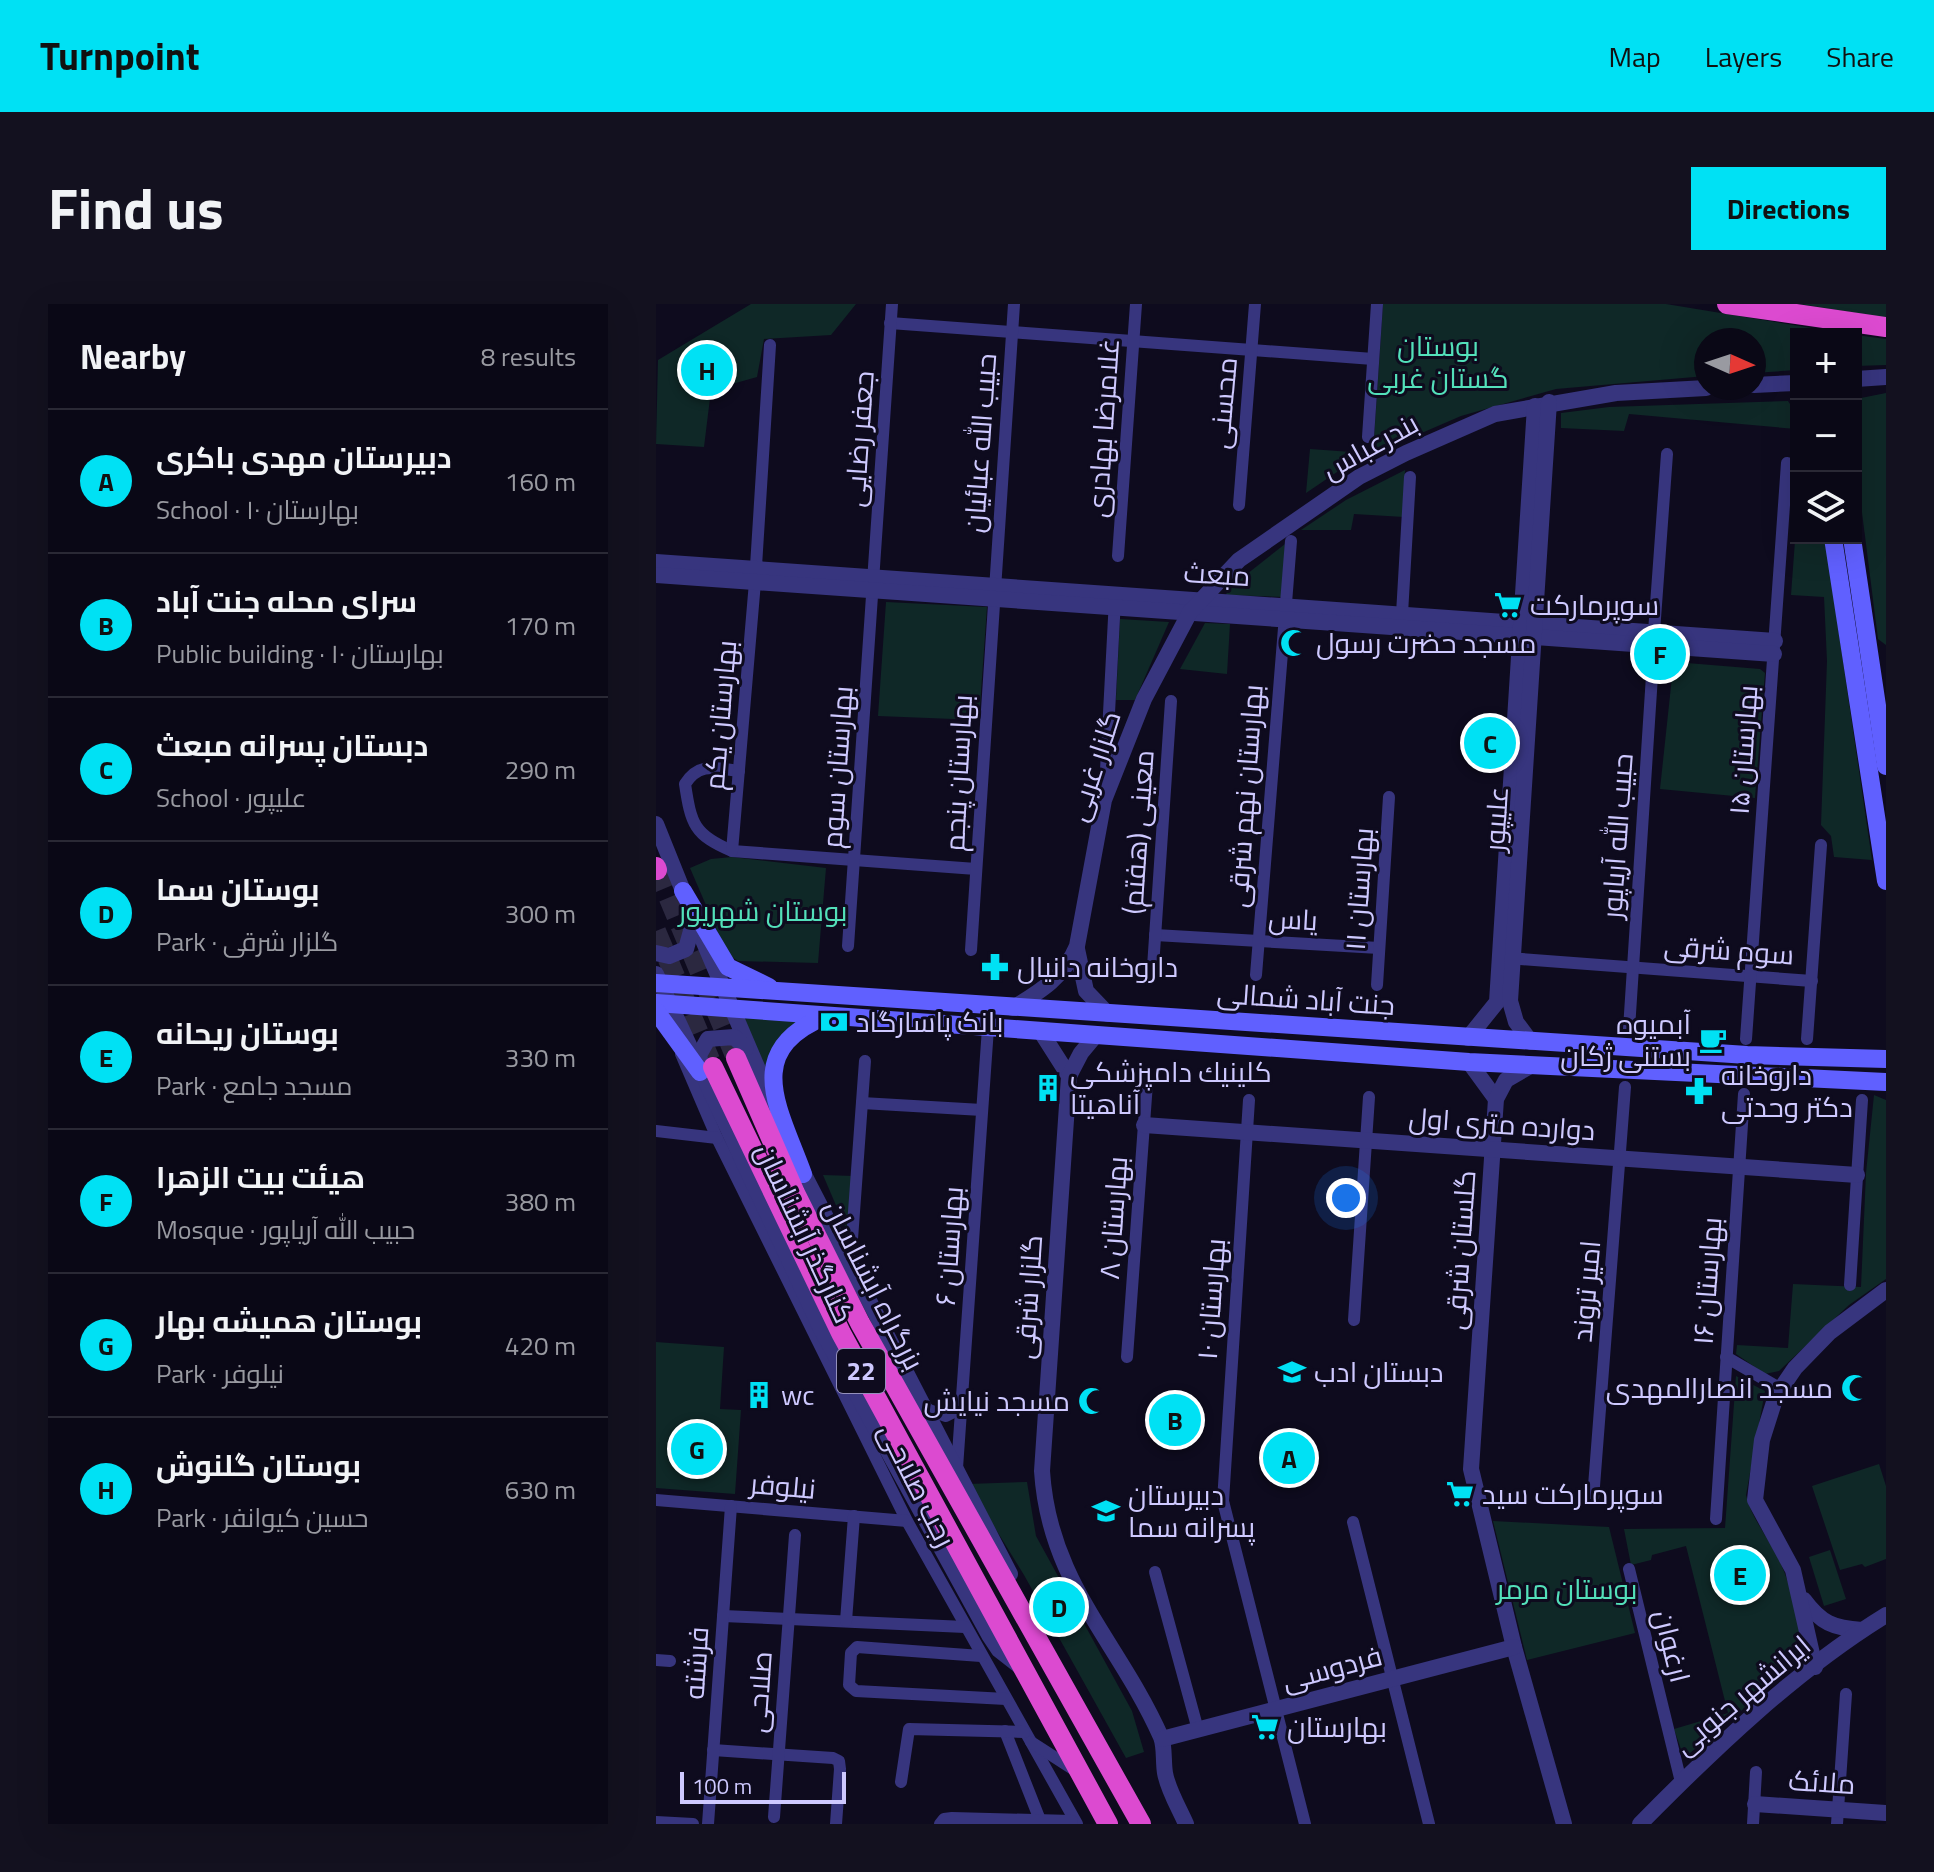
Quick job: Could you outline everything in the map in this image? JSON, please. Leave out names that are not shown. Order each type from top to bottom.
[{"type":"highway","points":[[1727,304],[1886,327]]},
{"type":"highway","name":"بزرگراه آبشناسان","points":[[743,1055],[795,1193],[860,1323],[1141,1824]]},
{"type":"highway","name":"بزرگراه آبشناسان","points":[[706,1073],[807,1268],[1108,1824]]},
{"type":"highway","points":[[1092,1796],[1097,1824]]},
{"type":"main road","points":[[1834,544],[1886,881]]},
{"type":"main road","points":[[1853,544],[1877,653],[1886,766]]},
{"type":"main road","points":[[683,891],[728,967],[758,984],[807,995]]},
{"type":"main road","name":"جنت آباد شمالی","points":[[657,980],[807,995],[1795,1058],[1882,1054]]},
{"type":"main road","points":[[884,1020],[879,1010],[886,1000]]},
{"type":"main road","points":[[660,1006],[671,1028],[706,1073]]},
{"type":"main road","name":"جنت آباد شمالی","points":[[660,1006],[1469,1062],[1886,1082]]},
{"type":"main road","points":[[803,1174],[772,1086],[773,1063],[793,1033],[828,1016]]},
{"type":"main road","points":[[1847,1078],[1886,1097]]},
{"type":"street","name":"جعفر رضایی","points":[[873,584],[892,304]]},
{"type":"street","name":"حبیب الله عبائیان","points":[[993,592],[1014,304]]},
{"type":"street","name":"غلامرضا بهادری","points":[[1118,556],[1136,304]]},
{"type":"street","name":"محسنی","points":[[1239,505],[1255,304]]},
{"type":"street","points":[[1368,437],[1377,304]]},
{"type":"street","points":[[890,323],[1373,359]]},
{"type":"street","name":"بهارستان یکم","points":[[732,851],[756,575],[770,345]]},
{"type":"street","points":[[1862,379],[1886,377]]},
{"type":"street","points":[[1766,384],[1790,383]]},
{"type":"street","name":"بندرعباس","points":[[1190,612],[1239,560],[1359,477],[1467,426],[1495,414],[1542,404],[1616,393],[1694,389]]},
{"type":"street","name":"علیپور","points":[[1468,1038],[1497,1002],[1506,958],[1542,404]]},
{"type":"street","name":"حبیب الله آریاپور","points":[[1629,1029],[1667,454]]},
{"type":"street","name":"بهارستان ۱۵","points":[[1746,1039],[1787,463]]},
{"type":"street","points":[[1402,614],[1410,477]]},
{"type":"street","name":"بهارستان نهم شرقی","points":[[1256,975],[1291,541]]},
{"type":"street","name":"مبعث","points":[[656,562],[756,575],[1115,601],[1190,612],[1402,614],[1528,630]]},
{"type":"street","name":"مبعث","points":[[656,575],[756,575]]},
{"type":"street","name":"بهارستان سوم","points":[[848,946],[873,584]]},
{"type":"street","name":"بهارستان پنجم","points":[[971,950],[993,592]]},
{"type":"street","name":"مبعث","points":[[1115,601],[1201,598],[1285,613],[1774,647]]},
{"type":"street","points":[[1104,800],[1115,601]]},
{"type":"street","name":"گلزار غربی","points":[[1013,1008],[1063,973],[1077,946],[1104,800],[1144,699],[1190,612]]},
{"type":"street","name":"معینی (هفتم)","points":[[1153,967],[1171,701]]},
{"type":"street","points":[[739,771],[702,767],[693,772],[685,784],[692,823],[702,836],[732,851],[976,869]]},
{"type":"street","name":"بهارستان ۱۱","points":[[1377,985],[1389,797]]},
{"type":"street","points":[[656,824],[732,1009],[743,1055]]},
{"type":"street","points":[[1807,1039],[1821,845]]},
{"type":"street","points":[[656,953],[669,956],[686,949],[694,919]]},
{"type":"street","name":"یاس","points":[[1155,935],[1379,948]]},
{"type":"street","name":"گلزار غربی","points":[[1077,946],[1086,991],[1108,1014]]},
{"type":"street","name":"علیپور","points":[[1506,958],[1510,1001],[1516,1022],[1531,1042]]},
{"type":"street","name":"سوم شرقی","points":[[1506,958],[1812,981]]},
{"type":"street","points":[[657,980],[660,1006],[706,1073]]},
{"type":"street","name":"رجب صلاحی","points":[[671,1028],[717,1138],[907,1521],[1070,1822]]},
{"type":"street","name":"بهارستان ۶","points":[[957,1468],[988,1028]]},
{"type":"street","points":[[1041,1032],[1069,1076]]},
{"type":"street","points":[[706,1073],[699,1055],[708,1039],[724,1035],[734,1037],[996,1543],[1045,1653]]},
{"type":"street","name":"گلزار شرقی","points":[[1096,1035],[1081,1053],[1069,1076],[1042,1471],[1043,1498],[1049,1524],[1072,1584],[1162,1739],[1166,1776],[1186,1824]]},
{"type":"street","points":[[852,1239],[865,1061]]},
{"type":"street","points":[[1469,1062],[1496,1099],[1506,1080],[1532,1065]]},
{"type":"street","name":"بهارستان ۸","points":[[1127,1357],[1147,1083]]},
{"type":"street","name":"امیر تروند","points":[[1593,1499],[1625,1087]]},
{"type":"street","name":"بهارستان ۱۶","points":[[1716,1519],[1744,1094]]},
{"type":"street","points":[[1354,1320],[1369,1097]]},
{"type":"street","name":"گلستان شرقی","points":[[1496,1099],[1471,1469],[1514,1647],[1564,1824]]},
{"type":"street","name":"بهارستان ۱۰","points":[[1249,1100],[1223,1501],[1273,1710],[1305,1824]]},
{"type":"street","points":[[1850,1285],[1862,1100]]},
{"type":"street","points":[[862,1103],[982,1110]]},
{"type":"street","name":"دوارده متری اول","points":[[1144,1125],[1857,1175]]},
{"type":"street","points":[[656,1131],[717,1138]]},
{"type":"street","points":[[1815,1667],[1800,1596],[1780,1544],[1755,1500],[1762,1440],[1781,1389],[1795,1368],[1830,1332],[1886,1290]]},
{"type":"street","points":[[1726,1357],[1781,1389]]},
{"type":"street","points":[[926,1409],[946,1416],[962,1408]]},
{"type":"street","name":"نیلوفر","points":[[656,1500],[907,1521]]},
{"type":"street","name":"فرشته","points":[[708,1824],[731,1506]]},
{"type":"street","points":[[846,1621],[854,1516]]},
{"type":"street","points":[[1353,1522],[1390,1679],[1429,1824]]},
{"type":"street","name":"صلاحی","points":[[774,1817],[795,1535]]},
{"type":"street","name":"ارغوان","points":[[1629,1569],[1681,1782]]},
{"type":"street","points":[[1155,1572],[1198,1730]]},
{"type":"street","points":[[1800,1596],[1826,1624],[1862,1630]]},
{"type":"street","name":"ایرانشهر جنوبی","points":[[1640,1824],[1681,1782],[1815,1667],[1886,1615]]},
{"type":"street","points":[[723,1616],[965,1627]]},
{"type":"street","name":"فردوسی","points":[[1162,1739],[1514,1647]]},
{"type":"street","points":[[981,1656],[852,1649],[851,1690],[1006,1699]]},
{"type":"street","points":[[656,1660],[670,1661]]},
{"type":"street","points":[[1837,1817],[1846,1694]]},
{"type":"street","points":[[901,1782],[909,1729],[1005,1731],[1026,1736],[1079,1773]]},
{"type":"street","points":[[1005,1731],[1040,1820]]},
{"type":"street","points":[[713,1750],[779,1753],[839,1761],[836,1824]]},
{"type":"street","points":[[1753,1824],[1756,1772]]},
{"type":"street","name":"ملائک","points":[[1755,1804],[1837,1817],[1886,1813]]},
{"type":"street","points":[[1657,1824],[1659,1805]]},
{"type":"street","points":[[940,1824],[944,1819],[952,1818],[1070,1822]]},
{"type":"street","points":[[656,1822],[693,1824]]},
{"type":"green space","points":[[751,304],[856,304],[831,335],[764,339],[757,377],[711,390],[704,447],[656,444],[658,360]]},
{"type":"green space","name":"بوستان گستان غربی","points":[[1383,304],[1666,304],[1812,328],[1790,328],[1790,370],[1766,372],[1766,328],[1694,328],[1694,377],[1556,389],[1461,416],[1373,454]]},
{"type":"green space","points":[[1800,304],[1886,304],[1886,318]]},
{"type":"green space","points":[[1862,336],[1886,339],[1886,365],[1862,366]]},
{"type":"green space","points":[[1886,393],[1886,645],[1878,639],[1862,512],[1862,398]]},
{"type":"green space","points":[[1788,401],[1790,428],[1629,414],[1624,431],[1561,428],[1561,413],[1609,407]]},
{"type":"green space","points":[[1310,449],[1365,453],[1306,493]]},
{"type":"green space","points":[[1405,470],[1404,517],[1354,514],[1351,530],[1301,530],[1346,500]]},
{"type":"green space","points":[[1285,544],[1283,597],[1226,595],[1228,589]]},
{"type":"green space","points":[[1795,544],[1826,544],[1872,860],[1834,857],[1831,836],[1821,825],[1827,661],[1824,597],[1791,595]]},
{"type":"green space","points":[[886,602],[987,607],[979,720],[878,716]]},
{"type":"green space","points":[[1120,619],[1169,622],[1135,700],[1116,700]]},
{"type":"green space","points":[[1205,623],[1230,624],[1227,674],[1180,669]]},
{"type":"green space","points":[[1687,663],[1760,669],[1765,673],[1755,798],[1660,789],[1672,677],[1676,667]]},
{"type":"green space","name":"بوستان شهریور","points":[[732,857],[826,868],[818,963],[738,961],[727,954],[690,868],[711,859]]},
{"type":"green space","points":[[743,1016],[803,1020],[769,1083]]},
{"type":"green space","points":[[1874,1095],[1886,1100],[1886,1279],[1849,1305],[1779,1371],[1765,1374],[1736,1354],[1737,1345],[1788,1348],[1793,1284],[1861,1287],[1866,1173]]},
{"type":"green space","points":[[823,1175],[854,1176],[847,1231]]},
{"type":"green space","points":[[656,1342],[724,1347],[720,1409],[741,1410],[735,1494],[656,1488]]},
{"type":"green space","points":[[1736,1376],[1765,1391],[1746,1495],[1752,1513],[1785,1573],[1804,1659],[1684,1758],[1674,1729],[1728,1713],[1686,1546],[1652,1555],[1651,1560],[1631,1565],[1624,1529],[1725,1528]]},
{"type":"green space","points":[[1879,1464],[1886,1486],[1886,1559],[1865,1567],[1862,1564],[1840,1570],[1812,1486]]},
{"type":"green space","points":[[1027,1482],[1036,1536],[1132,1711],[1144,1752],[1126,1758],[1024,1575],[968,1484]]},
{"type":"green space","name":"بوستان مرمر","points":[[1493,1521],[1609,1527],[1635,1633],[1527,1660]]},
{"type":"green space","points":[[1830,1550],[1846,1599],[1824,1606],[1809,1557]]},
{"type":"tunnel","points":[[657,870],[736,1058]]},
{"type":"tunnel","points":[[656,931],[713,1067]]},
{"type":"place","name":"بوستان گلنوش","points":[[707,370]]},
{"type":"place","name":"سوپرمارکت","points":[[1508,605]]},
{"type":"place","name":"مسجد حضرت رسول","points":[[1294,643]]},
{"type":"place","name":"هیئت بیت الزهرا","points":[[1660,654]]},
{"type":"place","name":"دبستان پسرانه مبعث","points":[[1490,743]]},
{"type":"place","name":"داروخانه دانیال","points":[[995,967]]},
{"type":"place","name":"بانک پاسارگاد","points":[[834,1022]]},
{"type":"place","name":"آبمیوه بستنی ژکان","points":[[1713,1040]]},
{"type":"place","name":"كلينيك دامپزشكی آناهيتا","points":[[1048,1088]]},
{"type":"place","name":"داروخانه دکتر وحدتی","points":[[1699,1091]]},
{"type":"place","name":"دبستان ادب","points":[[1292,1372]]},
{"type":"place","name":"مسجد انصارالمهدی","points":[[1855,1388]]},
{"type":"place","name":"wc","points":[[759,1395]]},
{"type":"place","name":"مسجد نیایش","points":[[1092,1401]]},
{"type":"place","name":"سرای محله جنت آباد","points":[[1175,1420]]},
{"type":"place","name":"بوستان همیشه بهار","points":[[697,1449]]},
{"type":"place","name":"دبیرستان مهدی باکری","points":[[1289,1458]]},
{"type":"place","name":"سوپرمارکت سید","points":[[1460,1494]]},
{"type":"place","name":"دبیرستان پسرانه سما","points":[[1106,1511]]},
{"type":"place","name":"بوستان ریحانه","points":[[1740,1575]]},
{"type":"place","name":"بوستان سما","points":[[1059,1607]]},
{"type":"place","name":"بهارستان","points":[[1265,1727]]}]
